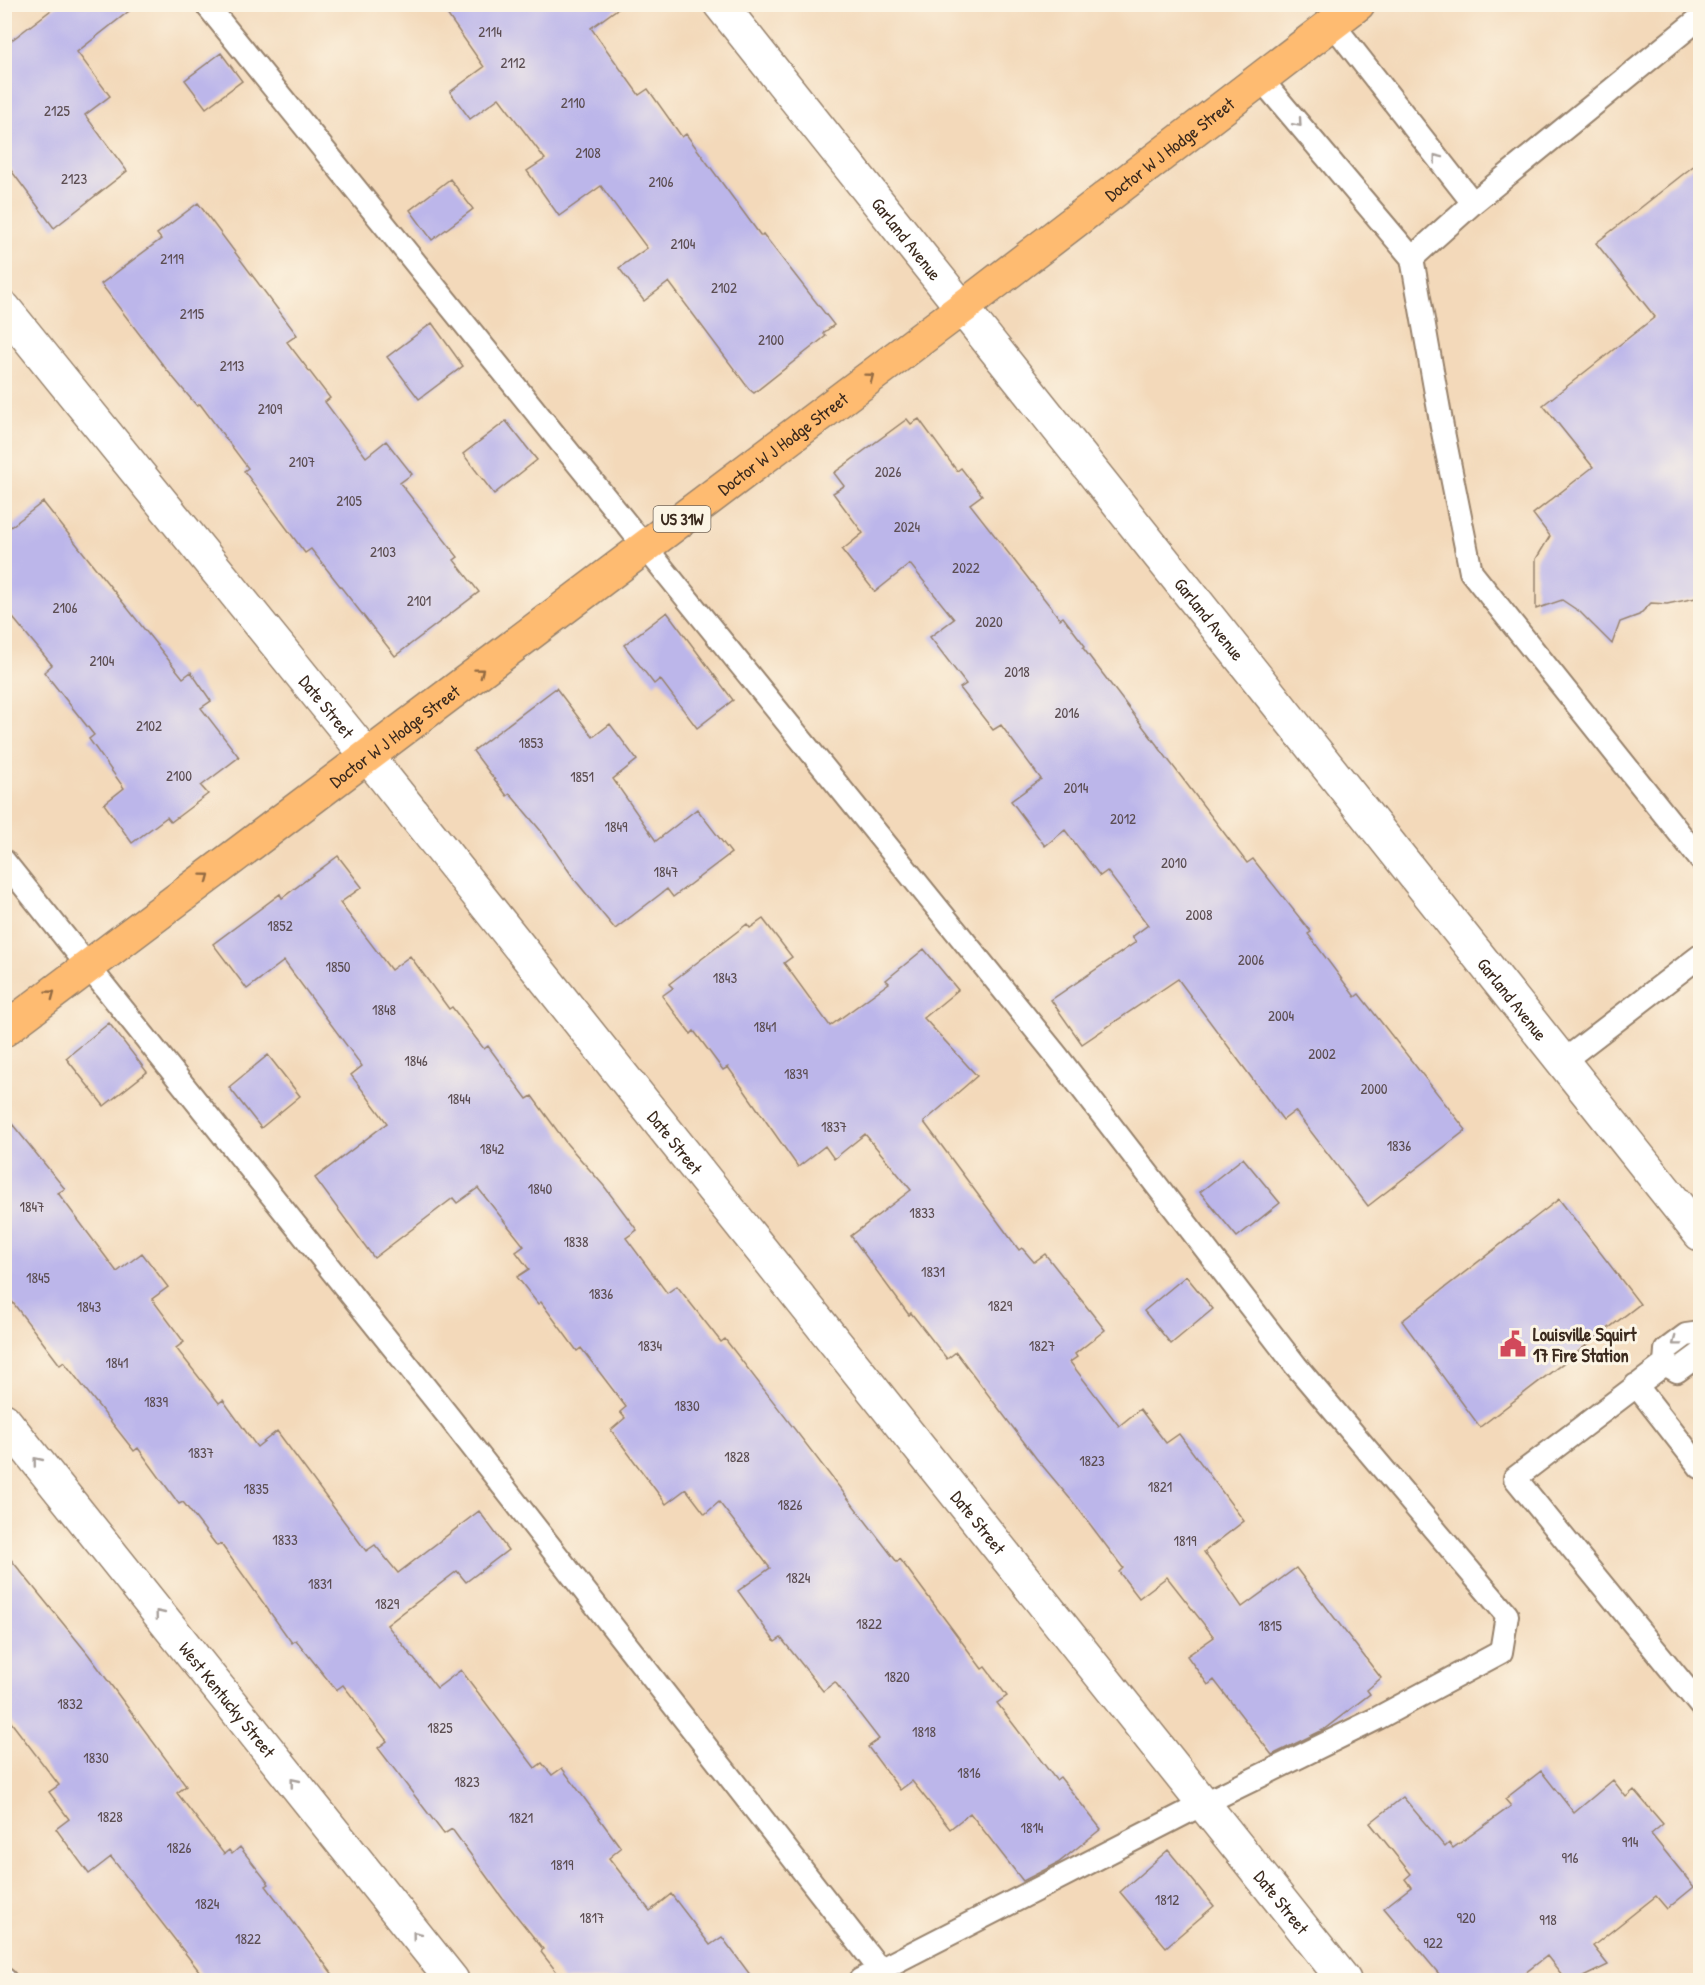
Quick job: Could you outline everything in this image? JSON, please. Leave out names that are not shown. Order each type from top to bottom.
[{"type":"main road","name":"Doctor W J Hodge Street","points":[[4,1030],[962,308],[1358,4]]},
{"type":"street","name":"Garland Avenue","points":[[720,4],[1701,1234]]},
{"type":"street","name":"Date Street","points":[[4,308],[368,757],[1344,1980]]},
{"type":"street","name":"West Kentucky Street","points":[[4,1420],[452,1980]]},
{"type":"lane","points":[[206,4],[1057,1056],[1296,1366],[1508,1616],[1501,1652],[1378,1718],[1203,1804],[860,1980]]},
{"type":"lane","points":[[1412,258],[1473,203],[1701,18]]},
{"type":"lane","points":[[1332,23],[1473,203]]},
{"type":"lane","points":[[1260,78],[1412,258],[1471,572],[1701,859]]},
{"type":"lane","points":[[4,861],[449,1417],[881,1971]]},
{"type":"lane","points":[[1562,1062],[1701,956]]},
{"type":"lane","points":[[1665,1364],[1666,1350],[1686,1335],[1701,1333]]},
{"type":"lane","points":[[1665,1364],[1677,1371],[1701,1354]]},
{"type":"lane","points":[[1665,1364],[1515,1478],[1701,1705]]},
{"type":"lane","points":[[1636,1385],[1701,1467]]},
{"type":"building","points":[[59,4],[138,4],[77,52],[110,96],[85,115],[127,171],[54,228],[4,161],[4,46]]},
{"type":"building","points":[[440,4],[624,4],[591,28],[639,95],[648,89],[682,137],[686,134],[761,236],[763,234],[834,325],[823,333],[826,336],[754,393],[669,282],[644,301],[619,268],[647,248],[601,186],[559,216],[527,171],[545,159],[499,98],[470,119],[450,92],[484,67]]},
{"type":"building","points":[[221,53],[242,81],[206,108],[185,80]]},
{"type":"building","points":[[1701,160],[1701,597],[1667,604],[1651,603],[1639,615],[1620,622],[1612,644],[1580,612],[1562,600],[1536,609],[1536,559],[1550,536],[1533,514],[1593,467],[1543,405],[1655,317],[1596,243]]},
{"type":"building","points":[[450,179],[473,209],[432,240],[410,210]]},
{"type":"building","points":[[198,203],[297,335],[287,342],[330,398],[325,402],[366,457],[386,441],[412,474],[400,483],[458,557],[454,560],[479,592],[395,656],[311,549],[305,553],[244,471],[248,468],[200,404],[197,406],[166,369],[101,284],[161,239],[157,234]]},
{"type":"building","points":[[432,323],[463,366],[419,399],[387,357]]},
{"type":"building","points":[[907,419],[911,424],[919,419],[957,471],[961,468],[982,495],[970,504],[1060,619],[1063,617],[1085,646],[1083,648],[1247,863],[1253,859],[1311,932],[1308,934],[1355,997],[1359,994],[1466,1130],[1368,1206],[1295,1111],[1283,1120],[1178,979],[1082,1044],[1051,1000],[1136,942],[1132,937],[1148,925],[1107,871],[1100,876],[1065,830],[1045,846],[1011,801],[1041,779],[1001,725],[993,730],[960,688],[966,684],[930,637],[954,619],[910,564],[875,592],[842,550],[863,533],[833,493],[844,486],[834,473]]},
{"type":"building","points":[[506,421],[537,460],[494,494],[463,454]]},
{"type":"building","points":[[43,502],[183,678],[191,672],[211,701],[201,708],[239,757],[201,786],[208,794],[171,822],[167,817],[132,843],[104,804],[124,788],[89,739],[94,735],[44,672],[52,665],[4,607],[4,532]]},
{"type":"building","points":[[667,612],[733,700],[697,728],[660,679],[654,684],[624,645]]},
{"type":"building","points":[[556,688],[593,737],[610,724],[637,760],[613,779],[656,841],[697,809],[731,853],[673,897],[667,889],[615,929],[575,880],[541,831],[510,794],[507,796],[473,751]]},
{"type":"building","points":[[338,856],[362,887],[340,903],[391,970],[410,956],[449,1009],[452,1007],[484,1049],[488,1046],[527,1099],[532,1096],[567,1144],[604,1186],[637,1230],[626,1238],[667,1293],[677,1286],[721,1342],[725,1339],[897,1562],[900,1559],[982,1669],[985,1667],[1007,1696],[997,1703],[1056,1780],[1060,1777],[1101,1829],[1058,1863],[1023,1881],[970,1813],[950,1829],[912,1781],[900,1790],[868,1747],[879,1739],[835,1682],[823,1691],[781,1638],[775,1642],[738,1591],[770,1568],[719,1502],[705,1514],[686,1489],[666,1504],[611,1430],[625,1418],[620,1412],[626,1407],[581,1348],[577,1351],[541,1302],[538,1304],[517,1277],[529,1269],[516,1252],[524,1246],[478,1188],[457,1203],[453,1198],[374,1258],[315,1178],[387,1123],[351,1075],[362,1066],[284,961],[247,989],[213,944],[280,894],[282,898]]},
{"type":"building","points":[[763,919],[792,957],[784,963],[830,1026],[889,983],[886,980],[924,949],[958,990],[924,1018],[977,1076],[924,1122],[1019,1250],[1022,1248],[1034,1262],[1045,1254],[1105,1330],[1075,1354],[1077,1357],[1070,1362],[1119,1426],[1140,1409],[1166,1443],[1179,1434],[1244,1521],[1204,1552],[1242,1607],[1296,1568],[1381,1678],[1367,1690],[1370,1694],[1323,1730],[1272,1755],[1214,1680],[1208,1685],[1187,1656],[1214,1637],[1167,1577],[1139,1598],[1119,1572],[1123,1568],[956,1352],[947,1359],[911,1313],[909,1315],[851,1236],[911,1190],[865,1134],[834,1159],[825,1146],[798,1167],[728,1067],[723,1070],[694,1031],[691,1034],[662,996],[673,988],[669,984],[747,924],[750,928]]},
{"type":"building","points":[[109,1023],[147,1072],[104,1106],[66,1058]]},
{"type":"building","points":[[268,1055],[300,1096],[261,1128],[229,1087]]},
{"type":"building","points":[[4,1114],[65,1189],[58,1193],[117,1272],[142,1253],[168,1287],[152,1299],[184,1342],[176,1348],[219,1403],[223,1400],[257,1447],[277,1431],[366,1551],[375,1545],[398,1573],[479,1511],[508,1550],[466,1582],[457,1571],[387,1625],[437,1688],[461,1670],[535,1768],[542,1763],[552,1775],[562,1768],[621,1848],[609,1858],[650,1911],[671,1894],[710,1945],[722,1937],[754,1980],[563,1980],[541,1952],[543,1949],[452,1829],[444,1834],[378,1748],[387,1741],[343,1685],[336,1690],[296,1640],[292,1643],[221,1544],[217,1546],[183,1502],[179,1504],[138,1448],[134,1451],[64,1362],[60,1365],[4,1291]]},
{"type":"building","points":[[1243,1158],[1280,1203],[1237,1237],[1200,1192]]},
{"type":"building","name":"Louisville Squirt 17 Fire Station","points":[[1559,1199],[1640,1304],[1480,1427],[1402,1321]]},
{"type":"building","points":[[1186,1276],[1213,1309],[1171,1344],[1144,1311]]},
{"type":"building","points":[[4,1551],[88,1654],[186,1786],[177,1793],[224,1854],[229,1850],[232,1854],[240,1847],[269,1884],[266,1886],[337,1980],[206,1980],[111,1857],[89,1874],[56,1829],[69,1819],[49,1792],[59,1785],[4,1713]]},
{"type":"building","points":[[1541,1771],[1574,1813],[1613,1780],[1626,1797],[1634,1790],[1663,1824],[1651,1834],[1694,1887],[1667,1909],[1656,1896],[1593,1946],[1608,1965],[1577,1980],[1566,1980],[1547,1956],[1516,1980],[1444,1980],[1384,1908],[1411,1887],[1405,1879],[1411,1874],[1370,1823],[1403,1797],[1445,1847],[1449,1843],[1453,1848],[1511,1806],[1505,1799]]},
{"type":"building","points":[[1168,1850],[1214,1906],[1166,1947],[1120,1892]]},
{"type":"place","name":"Louisville Squirt 17 Fire Station","points":[[1513,1344]]}]
